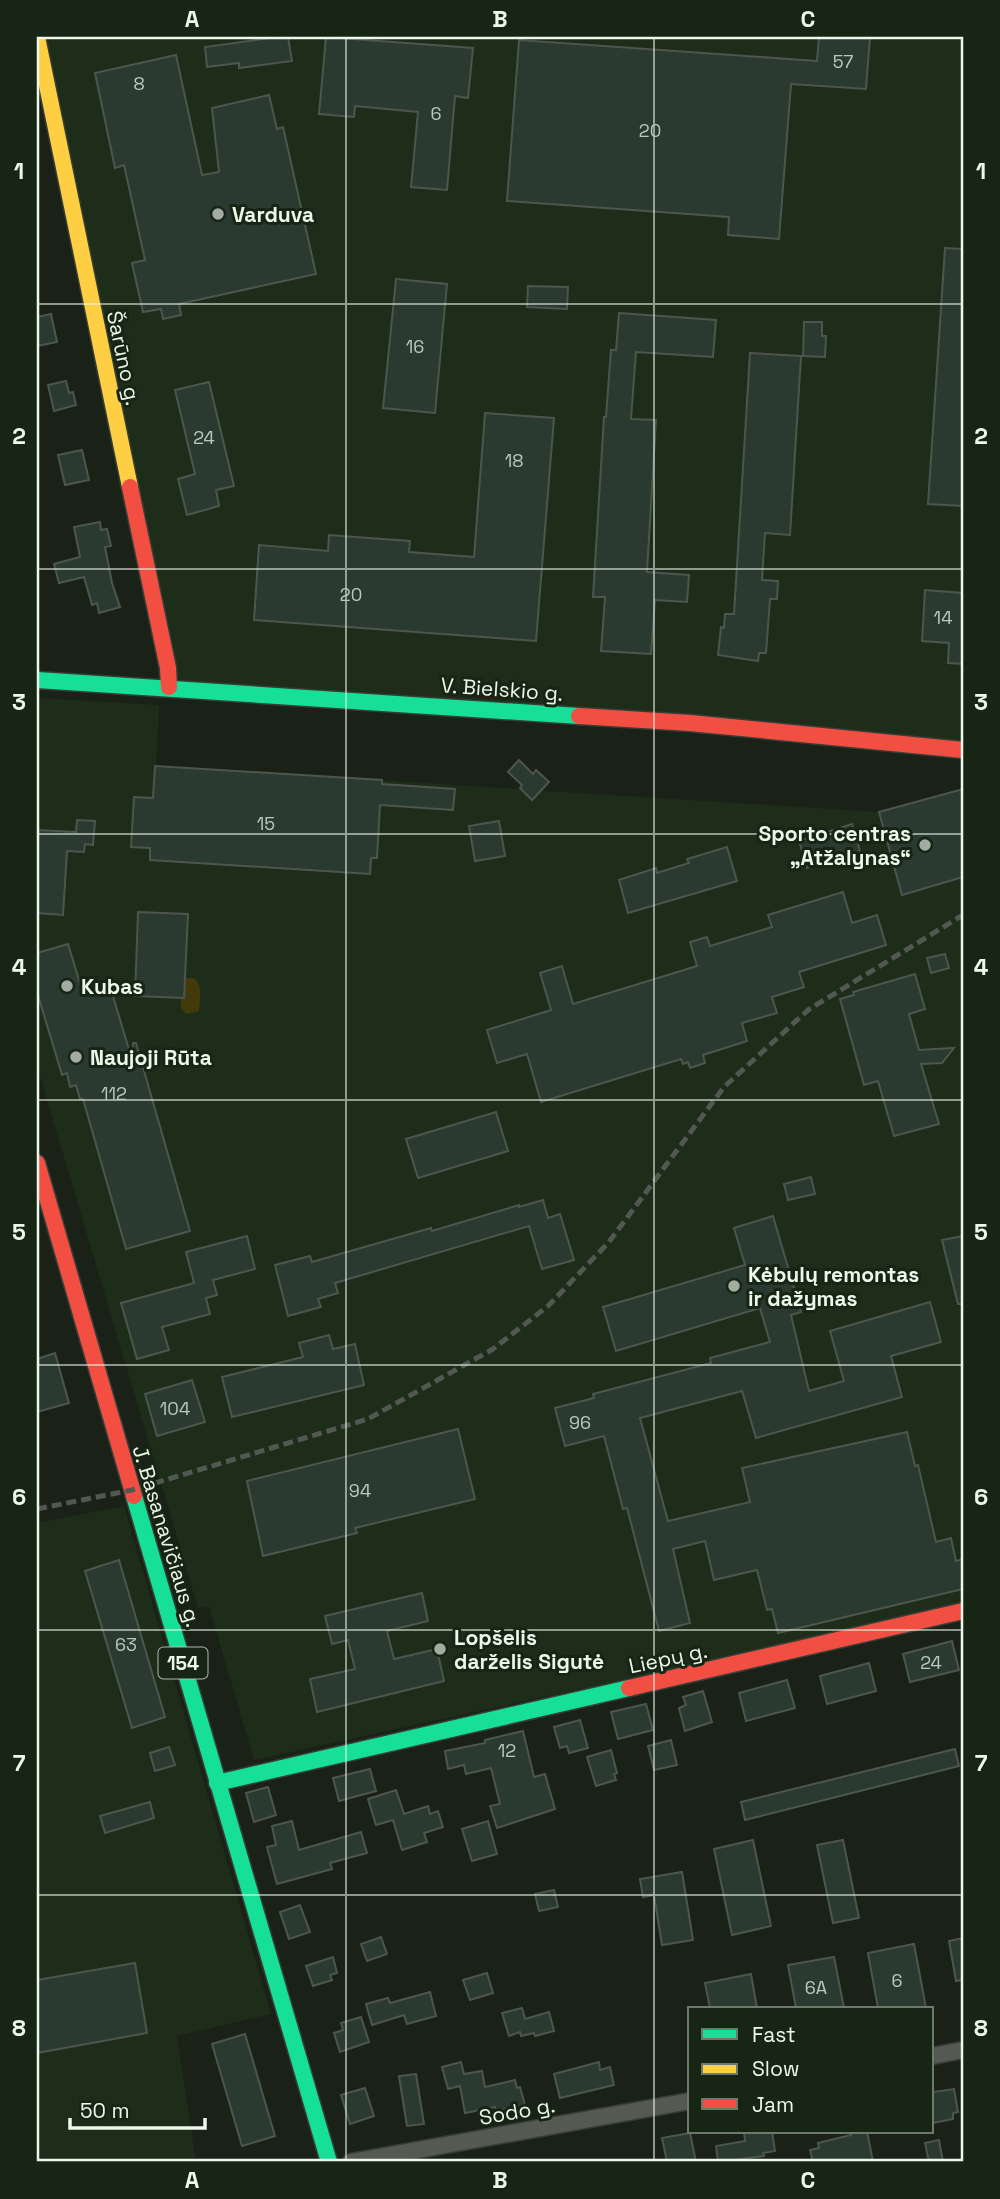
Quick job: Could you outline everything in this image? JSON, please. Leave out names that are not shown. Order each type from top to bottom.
[{"type":"street","name":"Šarūno g.","points":[[37,37],[40,71],[168,668],[169,687]]},
{"type":"street","name":"V. Bielskio g.","points":[[37,680],[677,722],[963,750]]},
{"type":"street","name":"J. Basanavičiaus g.","points":[[37,1163],[328,2162]]},
{"type":"street","name":"Liepų g.","points":[[217,1783],[963,1611]]},
{"type":"street","points":[[934,2056],[963,2050]]},
{"type":"street","name":"Sodo g.","points":[[351,2162],[688,2101]]},
{"type":"shaded area","points":[[37,37],[963,37],[963,750],[169,687]]},
{"type":"shaded area","points":[[37,698],[159,705],[156,766],[879,812],[902,894],[963,877],[963,1606],[254,1760],[209,1606],[198,1608],[37,1066]]},
{"type":"shaded area","points":[[185,978],[194,978],[200,993],[199,1011],[186,1014],[181,1008]]},
{"type":"shaded area","points":[[124,1506],[271,2014],[177,2036],[196,2162],[37,2162],[37,1523]]},
{"type":"building","points":[[288,37],[292,61],[239,68],[239,63],[207,67],[205,47]]},
{"type":"building","points":[[326,37],[473,48],[468,98],[455,96],[447,190],[411,187],[418,112],[355,106],[354,117],[319,114]]},
{"type":"building","points":[[819,37],[870,37],[866,89],[791,84],[779,239],[728,235],[729,217],[507,201],[519,40],[817,61]]},
{"type":"building","name":"Varduva","points":[[176,55],[202,175],[219,172],[212,108],[269,95],[277,129],[283,127],[316,274],[179,304],[181,315],[163,319],[161,309],[143,312],[132,263],[145,260],[124,165],[115,168],[95,73]]},
{"type":"building","points":[[945,248],[963,249],[963,506],[928,504]]},
{"type":"building","points":[[396,279],[447,284],[435,413],[383,408]]},
{"type":"building","points":[[528,286],[568,287],[567,309],[527,307]]},
{"type":"building","points":[[619,313],[716,320],[713,357],[636,352],[631,419],[656,420],[647,572],[689,575],[687,602],[655,600],[651,654],[601,651],[605,597],[593,597],[604,417],[611,350],[616,350]]},
{"type":"building","points":[[51,314],[57,342],[37,346],[37,317]]},
{"type":"building","points":[[804,322],[822,322],[822,336],[826,336],[825,357],[803,356]]},
{"type":"building","points":[[750,353],[801,356],[790,535],[765,533],[762,580],[778,581],[777,599],[770,599],[766,653],[759,653],[758,661],[718,655],[725,614],[734,614]]},
{"type":"building","points":[[66,381],[69,393],[73,392],[76,405],[54,411],[48,385]]},
{"type":"building","points":[[209,382],[234,486],[216,490],[219,506],[187,515],[178,479],[195,474],[175,390]]},
{"type":"building","points":[[485,413],[554,418],[536,641],[254,620],[259,545],[328,551],[329,535],[410,541],[409,552],[474,557]]},
{"type":"building","points":[[82,450],[89,480],[65,485],[58,455]]},
{"type":"building","points":[[100,522],[101,530],[107,529],[111,546],[105,547],[120,607],[99,613],[97,603],[92,605],[84,577],[59,583],[54,564],[80,557],[74,527]]},
{"type":"building","points":[[925,590],[963,593],[963,664],[948,663],[949,643],[922,641]]},
{"type":"building","points":[[519,760],[533,774],[536,770],[549,782],[532,800],[520,788],[522,785],[508,772]]},
{"type":"building","points":[[155,766],[382,780],[382,784],[455,789],[453,810],[380,805],[377,858],[371,858],[370,874],[150,860],[150,848],[131,847],[134,797],[153,798]]},
{"type":"building","name":"Sporto centras „Atžalynas“","points":[[963,789],[963,877],[902,895],[879,812]]},
{"type":"building","points":[[77,820],[95,821],[93,845],[85,844],[84,852],[67,851],[63,915],[37,913],[37,830],[76,832]]},
{"type":"building","points":[[499,821],[505,856],[475,861],[469,826]]},
{"type":"building","points":[[852,824],[860,851],[807,868],[799,841]]},
{"type":"building","points":[[727,847],[737,881],[628,913],[619,880],[656,868],[657,873],[689,863],[687,859]]},
{"type":"building","points":[[843,892],[852,923],[877,915],[886,945],[799,972],[804,987],[772,997],[777,1013],[742,1023],[747,1041],[703,1055],[705,1063],[690,1068],[688,1062],[683,1064],[681,1059],[541,1102],[527,1054],[497,1063],[487,1030],[551,1010],[540,973],[562,966],[573,1004],[697,966],[690,942],[707,937],[710,946],[772,927],[768,915]]},
{"type":"building","points":[[138,912],[188,914],[184,998],[135,996]]},
{"type":"building","points":[[68,944],[83,993],[110,986],[133,1063],[133,1043],[136,1043],[190,1231],[126,1249],[83,1099],[80,1099],[76,1085],[70,1087],[67,1073],[62,1075],[37,992],[37,953]]},
{"type":"building","points":[[945,954],[949,968],[931,973],[927,958]]},
{"type":"building","points":[[915,974],[925,1009],[909,1014],[919,1050],[954,1048],[942,1063],[921,1064],[939,1124],[894,1136],[878,1081],[864,1085],[840,999],[854,995],[853,992]]},
{"type":"building","points":[[496,1112],[508,1151],[418,1178],[406,1139]]},
{"type":"building","points":[[811,1177],[815,1194],[788,1200],[784,1184]]},
{"type":"building","points":[[543,1200],[548,1218],[560,1214],[574,1260],[542,1269],[529,1226],[335,1283],[338,1293],[318,1299],[321,1307],[288,1316],[275,1265],[310,1256],[312,1262]]},
{"type":"building","points":[[773,1216],[801,1312],[791,1315],[809,1391],[844,1381],[830,1331],[930,1302],[941,1342],[891,1356],[902,1397],[756,1438],[742,1391],[640,1418],[668,1521],[750,1502],[742,1468],[907,1432],[915,1466],[918,1465],[936,1542],[951,1538],[956,1561],[963,1559],[963,1589],[778,1633],[772,1609],[767,1610],[757,1570],[714,1580],[705,1541],[673,1549],[690,1623],[659,1631],[627,1508],[623,1509],[604,1436],[565,1446],[555,1408],[594,1398],[593,1394],[711,1363],[710,1358],[770,1342],[760,1308],[616,1351],[603,1307],[745,1265],[734,1228]]},
{"type":"building","points":[[247,1236],[255,1269],[213,1280],[217,1295],[206,1298],[210,1314],[162,1327],[169,1350],[137,1359],[121,1303],[194,1283],[186,1252]]},
{"type":"building","points":[[963,1236],[963,1304],[958,1304],[942,1240]]},
{"type":"building","points":[[329,1335],[333,1349],[355,1344],[364,1385],[232,1417],[222,1377],[303,1357],[299,1343]]},
{"type":"building","points":[[55,1353],[69,1403],[37,1412],[37,1359]]},
{"type":"building","points":[[192,1380],[205,1422],[157,1436],[145,1394]]},
{"type":"building","points":[[458,1429],[475,1499],[355,1528],[357,1533],[263,1556],[247,1481]]},
{"type":"building","points":[[119,1560],[165,1717],[132,1728],[85,1571]]},
{"type":"building","points":[[422,1593],[428,1621],[387,1631],[394,1659],[437,1649],[444,1681],[317,1712],[310,1679],[355,1669],[348,1640],[332,1644],[325,1616]]},
{"type":"building","points":[[952,1641],[959,1670],[910,1682],[903,1654]]},
{"type":"building","points":[[869,1663],[876,1691],[827,1704],[820,1676]]},
{"type":"building","points":[[787,1680],[795,1708],[746,1721],[739,1693]]},
{"type":"building","points":[[703,1691],[712,1722],[685,1731],[679,1708],[686,1705],[683,1697]]},
{"type":"building","points":[[646,1704],[653,1730],[618,1739],[611,1712]]},
{"type":"building","points":[[580,1720],[588,1748],[569,1753],[567,1746],[560,1748],[554,1727]]},
{"type":"building","points":[[523,1731],[534,1777],[545,1774],[555,1809],[497,1828],[490,1806],[500,1804],[491,1768],[466,1774],[464,1765],[448,1769],[445,1751],[485,1743],[485,1740]]},
{"type":"building","points":[[671,1740],[677,1765],[654,1770],[648,1746]]},
{"type":"building","points":[[169,1747],[175,1765],[155,1771],[150,1753]]},
{"type":"building","points":[[955,1749],[959,1766],[745,1820],[741,1802]]},
{"type":"building","points":[[611,1750],[617,1773],[614,1774],[616,1780],[596,1786],[587,1757]]},
{"type":"building","points":[[370,1769],[376,1791],[339,1801],[333,1778]]},
{"type":"building","points":[[268,1787],[276,1815],[254,1822],[246,1793]]},
{"type":"building","points":[[396,1790],[404,1814],[428,1806],[430,1814],[438,1811],[443,1827],[424,1833],[427,1842],[402,1850],[393,1820],[376,1825],[368,1799]]},
{"type":"building","points":[[150,1802],[154,1818],[105,1833],[100,1816]]},
{"type":"building","points":[[292,1821],[299,1850],[361,1832],[367,1853],[330,1863],[332,1869],[277,1884],[267,1847],[276,1845],[272,1826]]},
{"type":"building","points":[[488,1821],[497,1854],[472,1861],[462,1829]]},
{"type":"building","points":[[753,1840],[771,1926],[732,1935],[714,1849]]},
{"type":"building","points":[[843,1840],[859,1918],[833,1923],[817,1845]]},
{"type":"building","points":[[682,1872],[693,1940],[662,1945],[654,1895],[643,1897],[640,1879]]},
{"type":"building","points":[[554,1890],[558,1907],[539,1911],[535,1894]]},
{"type":"building","points":[[300,1905],[310,1932],[289,1939],[280,1912]]},
{"type":"building","points":[[381,1937],[387,1954],[367,1961],[361,1944]]},
{"type":"building","points":[[963,1938],[963,1980],[956,1981],[949,1941]]},
{"type":"building","points":[[914,1944],[926,2007],[878,2007],[868,1953]]},
{"type":"building","points":[[333,1957],[337,1973],[330,1975],[332,1980],[313,1986],[306,1966]]},
{"type":"building","points":[[834,1957],[844,2007],[796,2007],[788,1965]]},
{"type":"building","points":[[135,1963],[147,2033],[37,2053],[37,1980]]},
{"type":"building","points":[[487,1973],[493,1993],[470,2000],[463,1980]]},
{"type":"building","points":[[751,1974],[757,2007],[710,2007],[705,1983]]},
{"type":"building","points":[[430,1992],[436,2016],[407,2024],[404,2015],[372,2025],[366,2004],[388,1998],[390,2003]]},
{"type":"building","points":[[522,2008],[525,2019],[549,2012],[554,2031],[535,2036],[534,2033],[521,2036],[520,2032],[509,2036],[502,2013]]},
{"type":"building","points":[[361,2017],[369,2042],[340,2052],[334,2033],[343,2030],[341,2023]]},
{"type":"building","points":[[245,2034],[275,2136],[242,2146],[212,2044]]},
{"type":"building","points":[[461,2062],[464,2074],[482,2071],[485,2087],[515,2080],[525,2105],[496,2111],[495,2107],[465,2113],[460,2086],[448,2089],[442,2067]]},
{"type":"building","points":[[599,2062],[600,2070],[610,2067],[614,2085],[560,2098],[554,2074]]},
{"type":"building","points":[[416,2074],[424,2124],[407,2126],[399,2076]]},
{"type":"building","points":[[365,2088],[374,2116],[350,2124],[341,2095]]},
{"type":"building","points":[[954,2089],[958,2112],[953,2113],[953,2119],[934,2123],[934,2092]]},
{"type":"building","points":[[744,2132],[772,2132],[775,2151],[763,2153],[764,2156],[718,2162],[716,2146],[745,2141]]},
{"type":"building","points":[[850,2132],[867,2132],[873,2162],[813,2162],[810,2150],[819,2148],[818,2143],[851,2135]]},
{"type":"building","points":[[690,2133],[696,2162],[667,2162],[662,2138]]},
{"type":"building","points":[[939,2140],[943,2162],[929,2162],[925,2143]]},
{"type":"railway","points":[[37,1509],[132,1490],[368,1419],[493,1349],[548,1306],[609,1242],[724,1087],[808,1010],[963,915]]},
{"type":"traffic: fast","points":[[37,680],[579,716]]},
{"type":"traffic: fast","points":[[134,1496],[329,2162]]},
{"type":"traffic: fast","points":[[217,1783],[629,1688]]},
{"type":"traffic: slow","points":[[37,37],[130,487]]},
{"type":"traffic: jam","points":[[130,487],[168,668],[169,687]]},
{"type":"traffic: jam","points":[[579,716],[690,723],[963,750]]},
{"type":"traffic: jam","points":[[37,1163],[134,1496]]},
{"type":"traffic: jam","points":[[629,1688],[963,1611]]},
{"type":"place","name":"Varduva","points":[[218,214]]},
{"type":"place","name":"Sporto centras „Atžalynas“","points":[[925,845]]},
{"type":"place","name":"Kubas","points":[[67,986]]},
{"type":"place","name":"Naujoji Rūta","points":[[76,1057]]},
{"type":"place","name":"Kėbulų remontas ir dažymas","points":[[734,1286]]},
{"type":"place","name":"Lopšelis darželis Sigutė","points":[[440,1649]]}]
